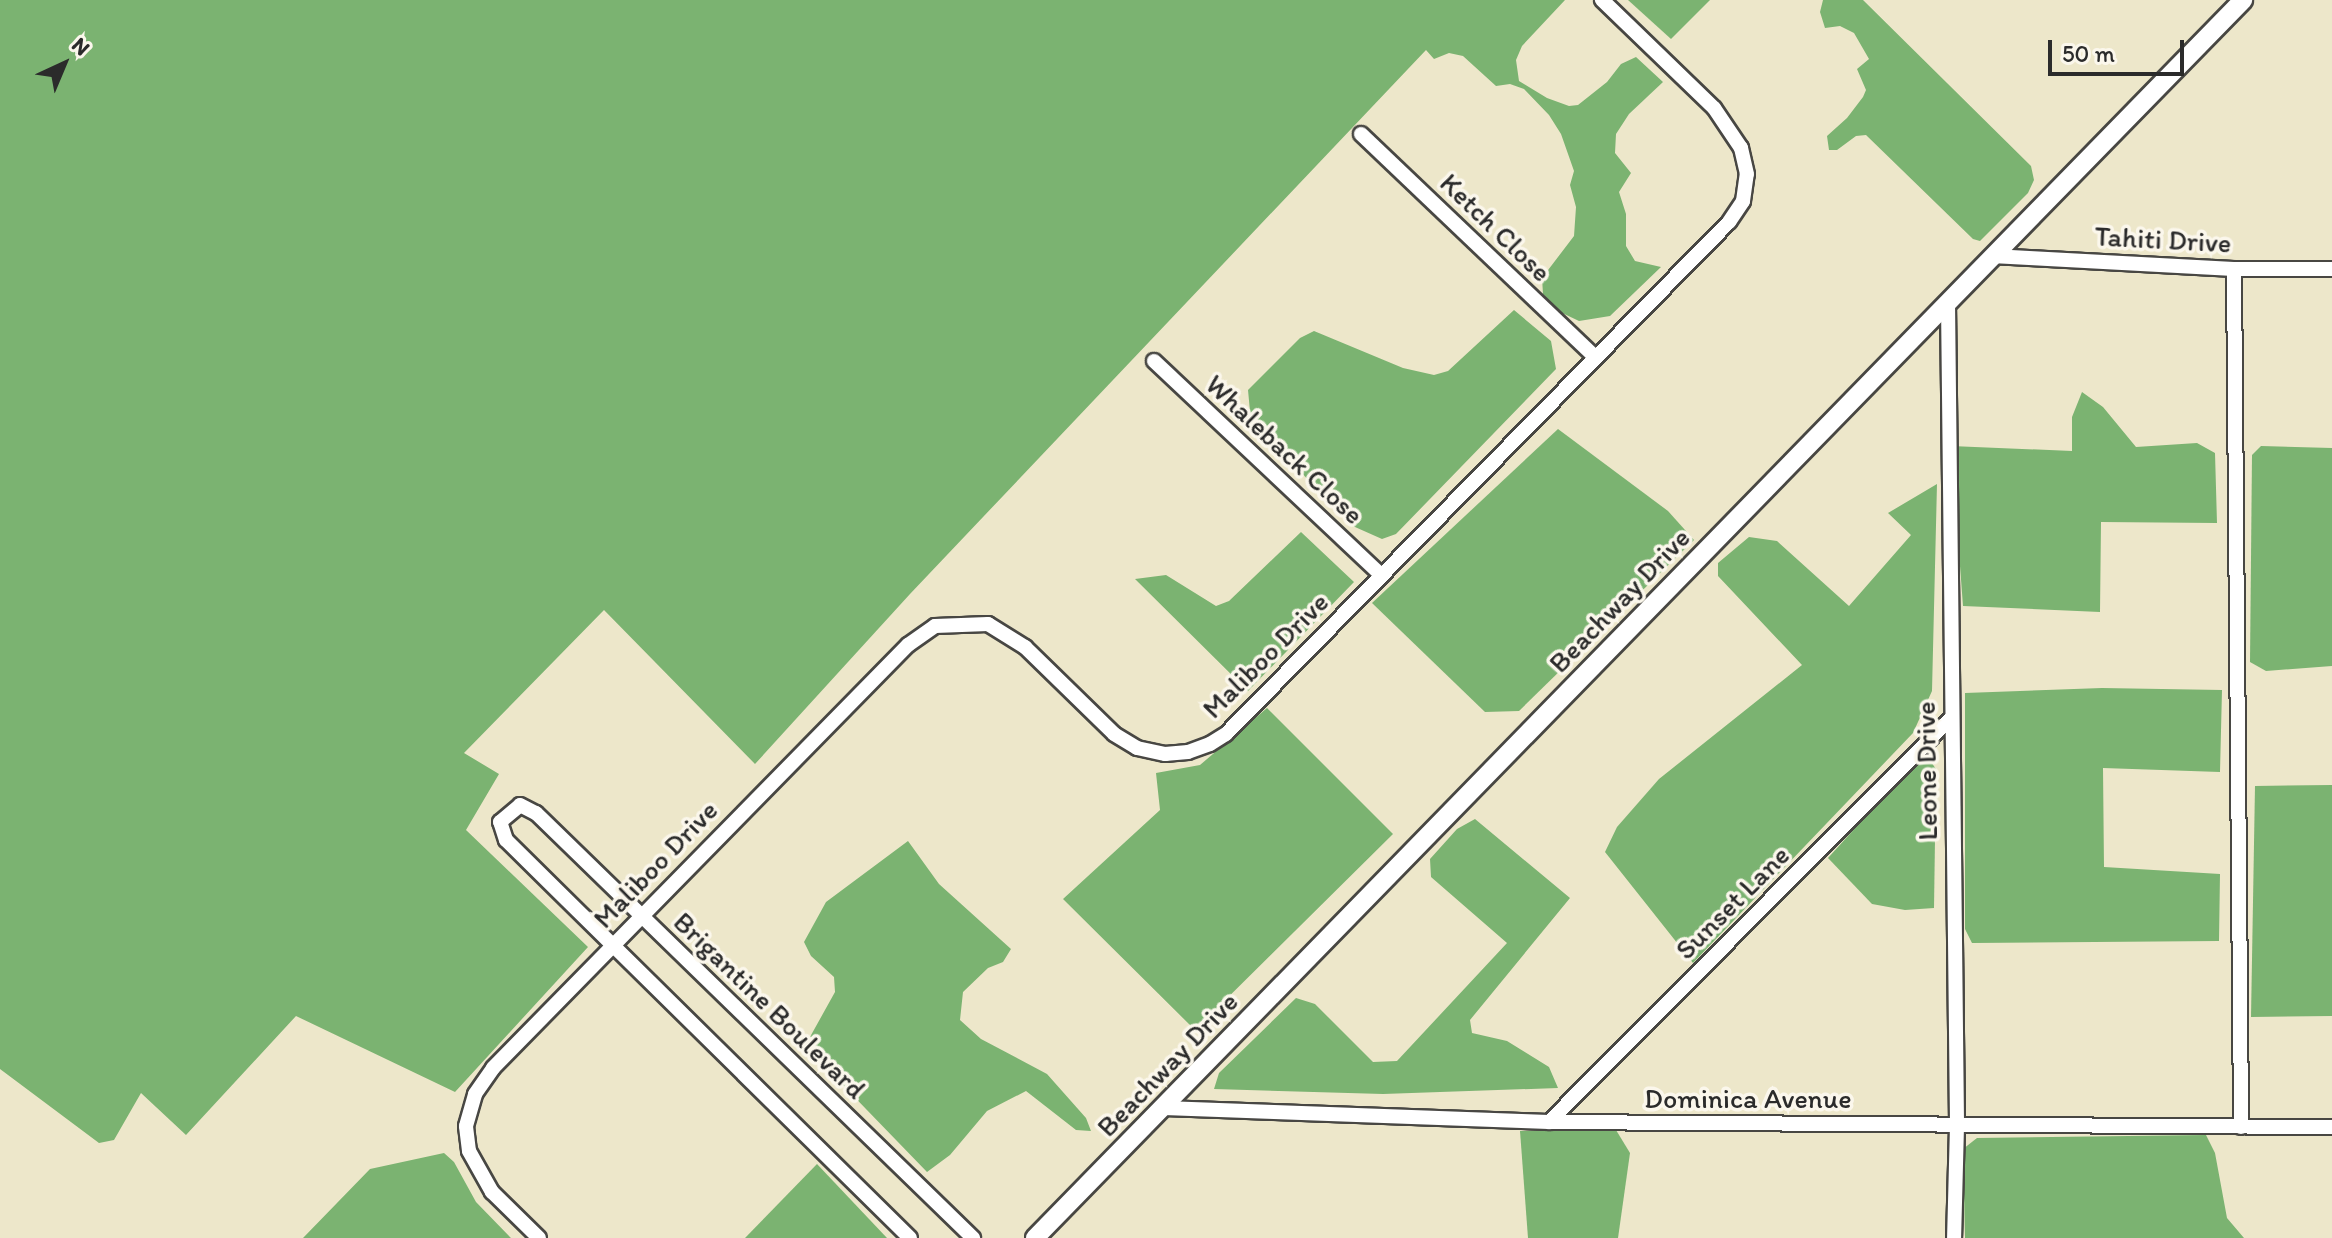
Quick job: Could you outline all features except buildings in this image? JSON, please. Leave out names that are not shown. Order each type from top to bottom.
[{"type":"street","name":"Maliboo Drive","points":[[539,1238],[492,1192],[469,1151],[466,1126],[475,1094],[493,1068],[908,645],[935,626],[988,624],[1025,647],[1114,734],[1137,748],[1165,754],[1188,752],[1226,734],[1729,222],[1743,201],[1747,174],[1741,148],[1714,108],[1602,0]]},
{"type":"street","name":"Beachway Drive","points":[[1035,1238],[2243,0]]},
{"type":"street","name":"Ketch Close","points":[[1361,134],[1595,357]]},
{"type":"street","name":"Tahiti Drive","points":[[1992,256],[2234,269],[2332,269]]},
{"type":"street","points":[[2234,269],[2241,1127]]},
{"type":"street","name":"Leone Drive","points":[[1948,303],[1957,1126],[1954,1238]]},
{"type":"street","name":"Whaleback Close","points":[[1154,361],[1381,575]]},
{"type":"street","name":"Sunset Lane","points":[[1549,1122],[1951,718]]},
{"type":"street","name":"Brigantine Boulevard","points":[[910,1238],[506,840],[500,822],[520,805],[536,813],[973,1238]]},
{"type":"street","name":"Dominica Avenue","points":[[1164,1108],[1549,1122],[2332,1127]]},
{"type":"green space","points":[[0,0],[1565,0],[1522,46],[1516,60],[1519,81],[1547,98],[1569,106],[1578,105],[1607,82],[1621,64],[1636,57],[1663,82],[1629,114],[1616,134],[1615,153],[1631,173],[1619,192],[1626,214],[1626,246],[1635,261],[1661,267],[1610,316],[1579,321],[1558,311],[1543,294],[1542,278],[1574,236],[1576,207],[1570,185],[1574,171],[1561,134],[1549,115],[1524,89],[1510,84],[1496,86],[1463,56],[1449,53],[1434,59],[1426,50],[910,594],[755,764],[604,610],[464,753],[499,774],[466,830],[588,947],[455,1092],[296,1016],[186,1135],[141,1093],[114,1140],[99,1143],[0,1069]]},
{"type":"green space","points":[[1628,0],[1710,0],[1671,39]]},
{"type":"green space","points":[[1823,0],[1863,0],[2031,166],[2034,180],[2028,193],[1980,241],[1973,239],[1866,135],[1856,136],[1837,150],[1829,150],[1827,136],[1847,118],[1863,97],[1866,90],[1857,69],[1869,59],[1854,33],[1840,26],[1825,28],[1820,12]]},
{"type":"green space","points":[[1514,310],[1551,341],[1556,369],[1396,534],[1382,539],[1355,527],[1251,422],[1248,390],[1300,338],[1314,331],[1403,368],[1434,375],[1448,371]]},
{"type":"green space","points":[[2082,392],[2103,407],[2136,447],[2197,443],[2215,453],[2217,523],[2101,522],[2100,612],[1963,606],[1951,446],[2072,451],[2072,417]]},
{"type":"green space","points":[[1558,429],[1668,511],[1694,540],[1519,711],[1485,712],[1372,603]]},
{"type":"green space","points":[[2261,446],[2332,448],[2332,666],[2266,671],[2250,662],[2252,455]]},
{"type":"green space","points":[[1937,484],[1932,691],[1913,733],[1693,963],[1605,852],[1617,827],[1659,779],[1802,665],[1718,576],[1718,563],[1749,537],[1777,541],[1849,606],[1911,535],[1888,513]]},
{"type":"green space","points":[[1301,532],[1354,582],[1248,691],[1135,579],[1166,575],[1216,606],[1229,601]]},
{"type":"green space","points":[[2102,688],[2222,690],[2220,772],[2103,768],[2104,867],[2220,874],[2219,941],[1972,943],[1965,929],[1965,693]]},
{"type":"green space","points":[[1267,708],[1393,834],[1195,1030],[1063,899],[1160,810],[1156,773],[1200,765]]},
{"type":"green space","points":[[1924,752],[1936,769],[1934,908],[1905,910],[1872,904],[1828,858]]},
{"type":"green space","points":[[2332,785],[2332,1016],[2251,1017],[2255,786]]},
{"type":"green space","points":[[1475,819],[1570,898],[1470,1020],[1472,1033],[1507,1041],[1549,1067],[1558,1088],[1383,1094],[1214,1089],[1219,1073],[1296,998],[1315,1004],[1373,1062],[1397,1061],[1507,943],[1431,877],[1430,859],[1457,829]]},
{"type":"green space","points":[[908,841],[939,884],[1011,949],[1003,962],[988,968],[963,992],[960,1020],[981,1039],[1047,1074],[1086,1118],[1091,1131],[1076,1130],[1026,1091],[987,1111],[950,1155],[927,1172],[805,1046],[835,992],[834,977],[811,956],[804,942],[826,902]]},
{"type":"green space","points":[[1616,1130],[1630,1153],[1618,1238],[1528,1238],[1520,1131]]},
{"type":"green space","points":[[2206,1135],[2215,1153],[2227,1218],[2244,1238],[1965,1238],[1963,1149],[1977,1138]]},
{"type":"green space","points":[[444,1153],[454,1162],[476,1202],[511,1238],[303,1238],[370,1169]]},
{"type":"green space","points":[[817,1164],[887,1238],[745,1238]]}]
